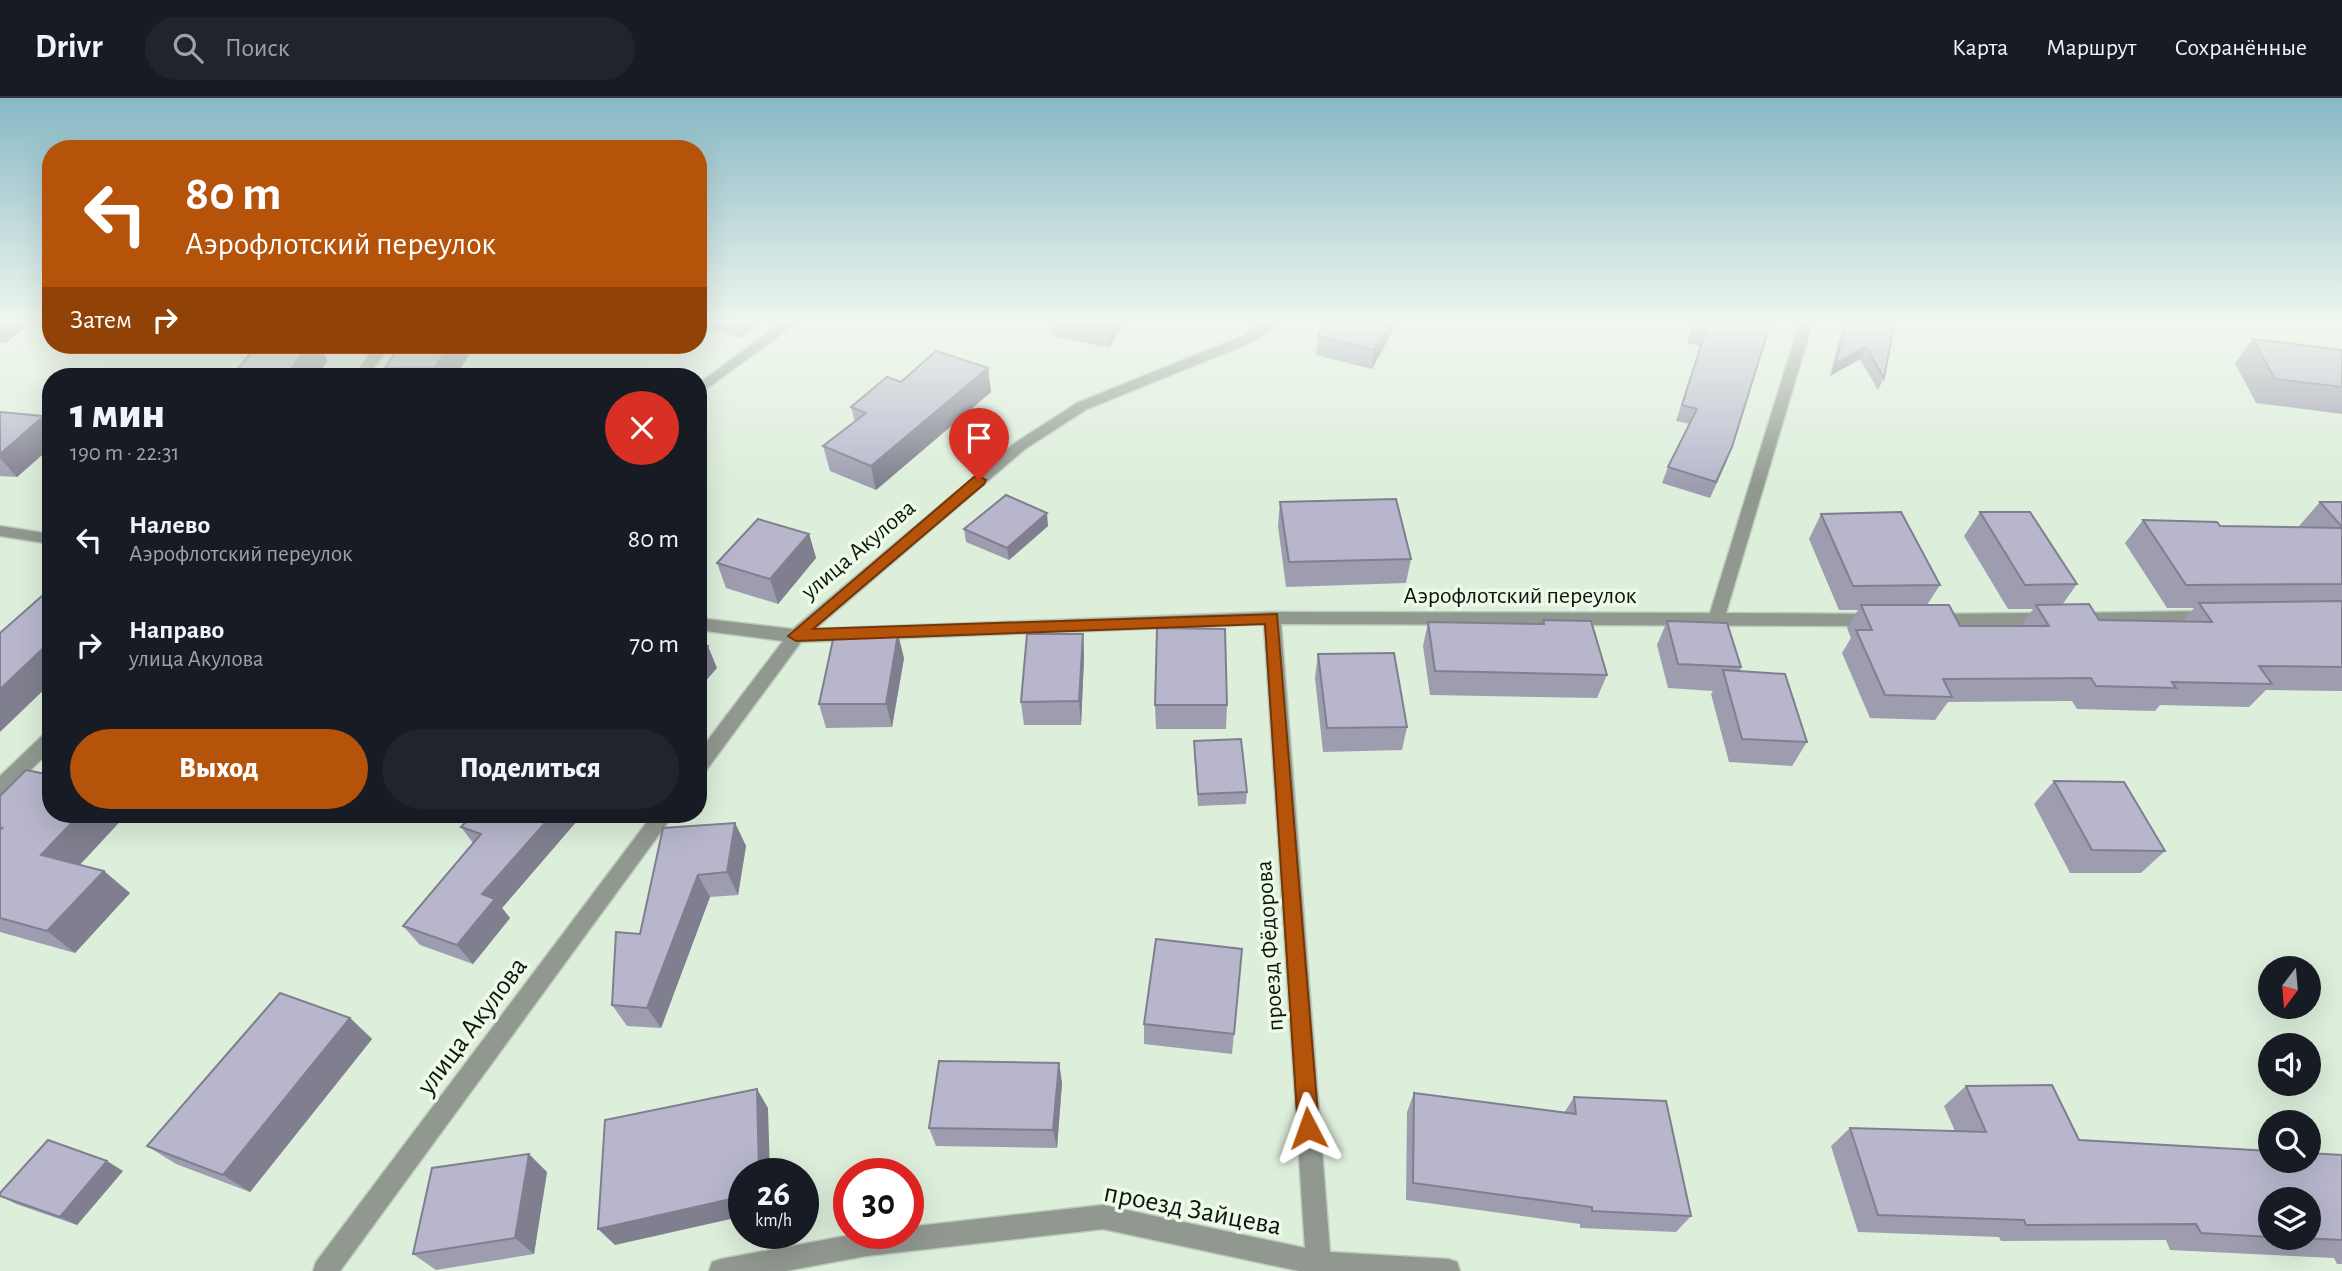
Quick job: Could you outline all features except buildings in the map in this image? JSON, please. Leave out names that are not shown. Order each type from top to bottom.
[{"type":"street","name":"улица Акулова","points":[[707,755],[796,636],[1020,446],[1082,406],[1157,376]]},
{"type":"street","points":[[1716,620],[1790,376]]},
{"type":"street","points":[[0,531],[42,538]]},
{"type":"street","points":[[1918,620],[2232,617]]},
{"type":"street","name":"Аэрофлотский переулок","points":[[707,625],[796,636],[1272,618],[1891,620]]},
{"type":"street","name":"проезд Фёдорова","points":[[1272,618],[1318,1267]]},
{"type":"street","points":[[0,788],[42,747]]},
{"type":"street","name":"улица Акулова","points":[[325,1271],[657,823]]},
{"type":"street","name":"проезд Зайцева","points":[[721,1271],[866,1244],[1103,1217],[1318,1267],[1448,1271]]},
{"type":"route","points":[[979,480],[796,636],[1272,618],[1308,1128]]}]
